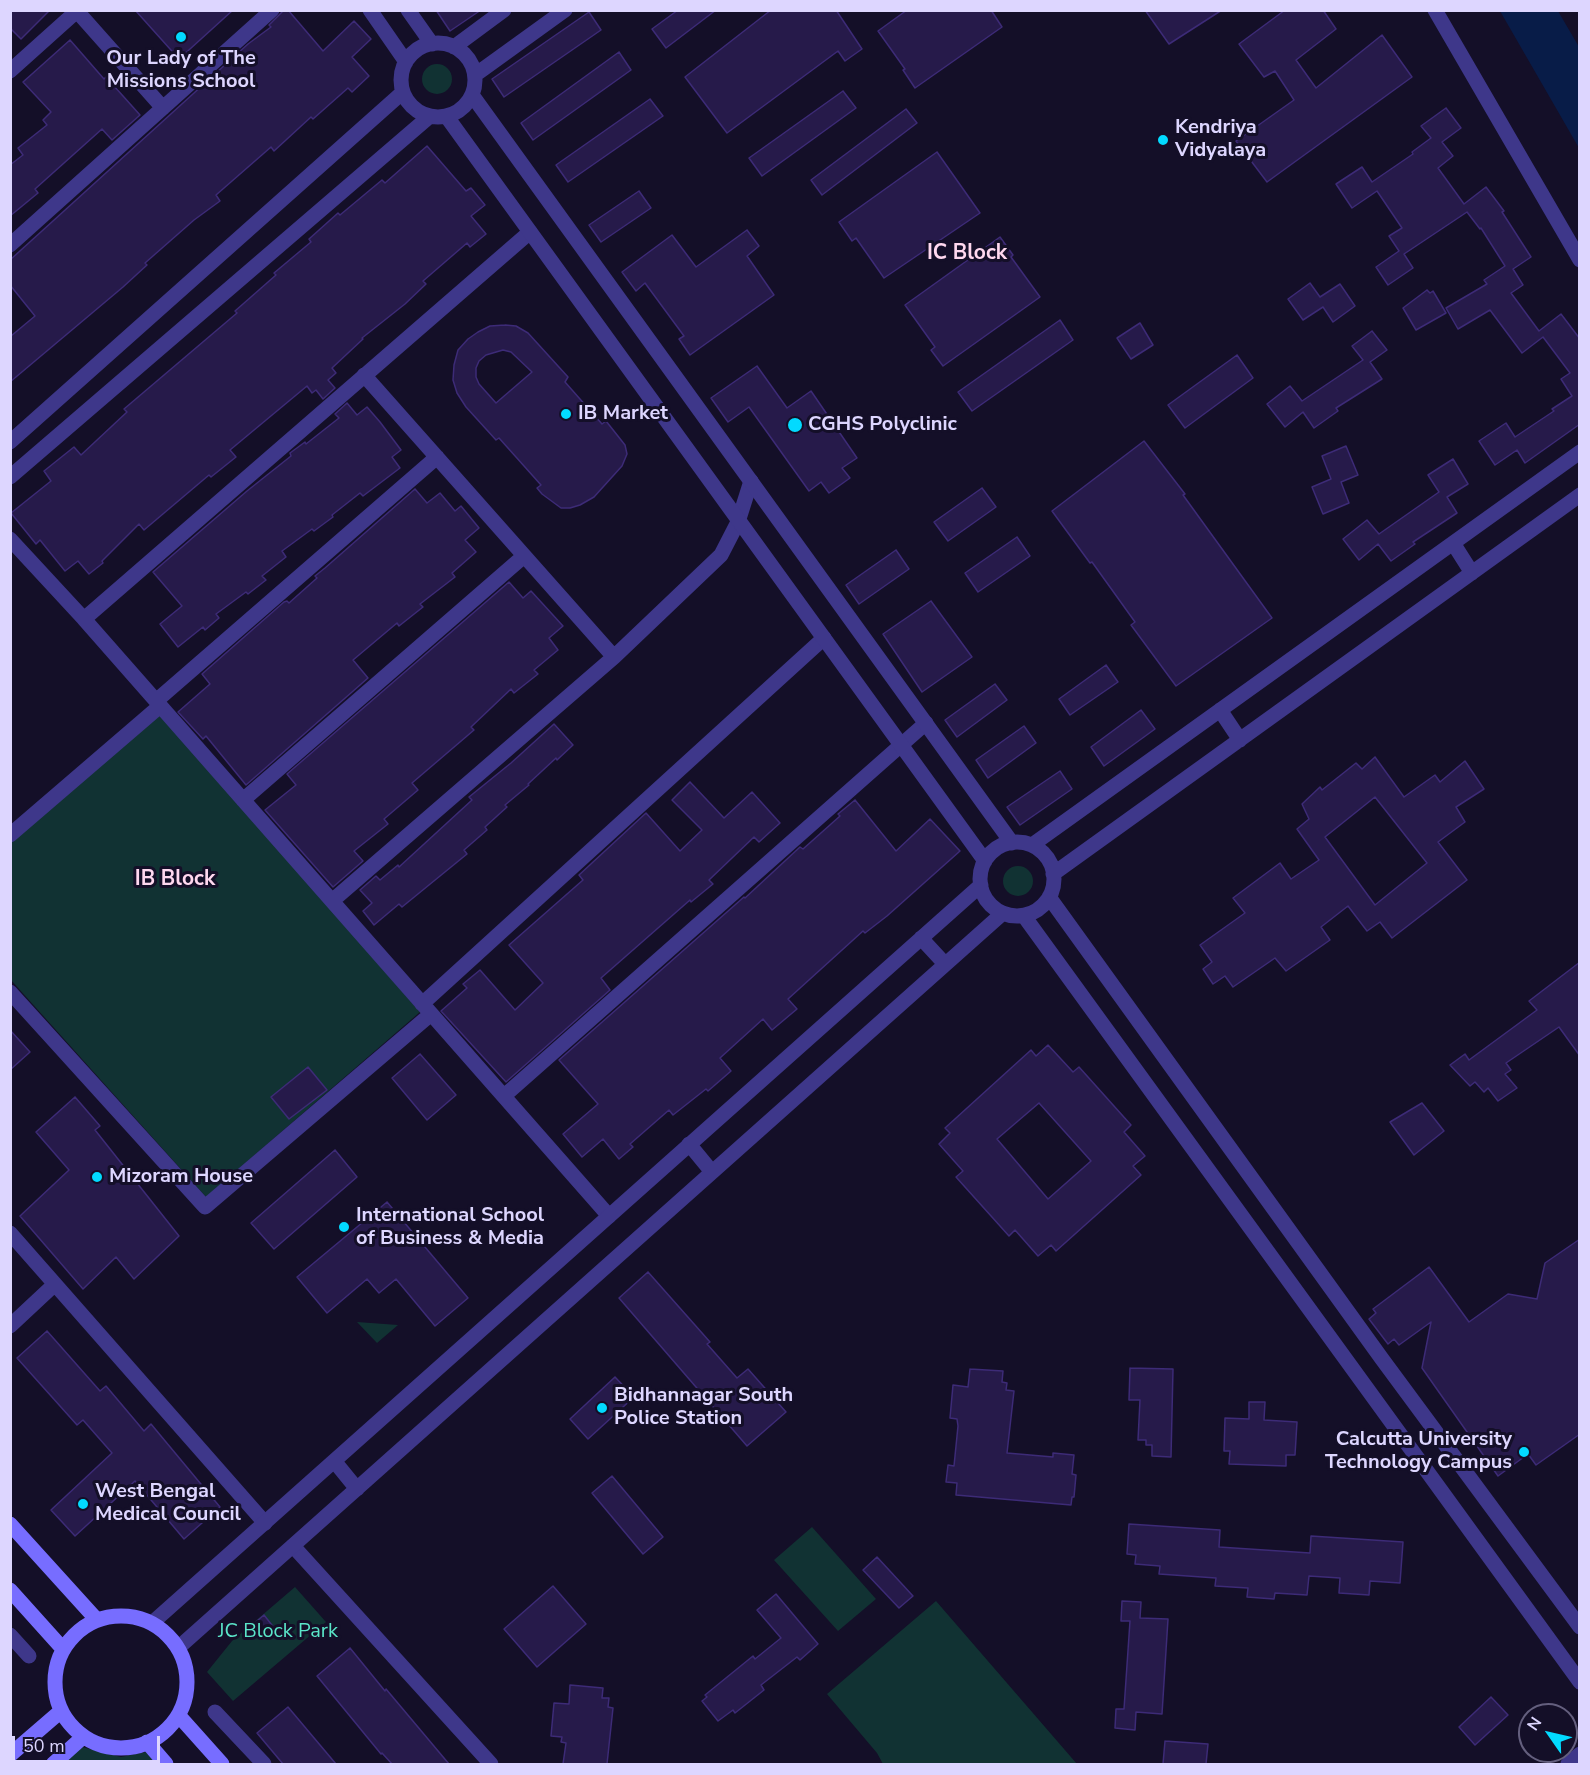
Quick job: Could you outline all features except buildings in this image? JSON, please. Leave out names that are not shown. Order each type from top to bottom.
[{"type":"main road","points":[[10,1524],[97,1620]]},
{"type":"main road","points":[[10,1590],[63,1649]]},
{"type":"main road","points":[[125,1615],[147,1620],[167,1634],[178,1648],[187,1675],[185,1698],[180,1717],[162,1735],[147,1742],[122,1748],[99,1745],[83,1737],[73,1728],[61,1711],[54,1687],[56,1664],[66,1643],[81,1628],[97,1620],[125,1615]]},
{"type":"main road","points":[[10,1755],[61,1711]]},
{"type":"main road","points":[[180,1717],[222,1764]]},
{"type":"main road","points":[[53,1764],[83,1737]]},
{"type":"main road","points":[[147,1742],[166,1764]]},
{"type":"street","points":[[10,245],[272,10]]},
{"type":"street","points":[[370,10],[406,62]]},
{"type":"street","points":[[408,10],[432,44]]},
{"type":"street","points":[[454,47],[504,10]]},
{"type":"street","points":[[475,75],[565,10]]},
{"type":"street","points":[[1435,10],[1580,260]]},
{"type":"street","points":[[10,71],[77,11],[163,108]]},
{"type":"street","points":[[442,43],[454,47],[465,54],[473,65],[474,91],[459,111],[447,117],[434,118],[418,112],[409,104],[403,92],[401,80],[406,62],[421,48],[432,44],[442,43]]},
{"type":"street","points":[[10,442],[403,92]]},
{"type":"street","points":[[472,95],[1012,843]]},
{"type":"street","points":[[10,477],[430,116]]},
{"type":"street","points":[[447,117],[985,861]]},
{"type":"street","points":[[84,619],[530,232]]},
{"type":"street","points":[[364,375],[614,657]]},
{"type":"street","points":[[37,418],[54,439]]},
{"type":"street","points":[[1032,845],[1580,452]]},
{"type":"street","points":[[10,836],[437,457]]},
{"type":"street","points":[[332,901],[614,657],[722,555],[738,522],[751,481]]},
{"type":"street","points":[[1053,874],[1580,495]]},
{"type":"street","points":[[10,539],[84,619],[609,1216]]},
{"type":"street","points":[[1453,543],[1473,573]]},
{"type":"street","points":[[243,800],[524,556]]},
{"type":"street","points":[[10,992],[205,1207],[427,1009],[824,638]]},
{"type":"street","points":[[1220,710],[1240,740]]},
{"type":"street","points":[[504,1096],[926,723]]},
{"type":"street","points":[[1021,842],[1032,845],[1044,853],[1052,864],[1053,874],[1053,890],[1038,910],[1024,916],[1013,917],[997,912],[988,903],[982,891],[980,879],[985,861],[999,846],[1012,843],[1021,842]]},
{"type":"street","points":[[152,1623],[981,885]]},
{"type":"street","points":[[1049,897],[1382,1359],[1580,1627]]},
{"type":"street","points":[[178,1648],[1003,913]]},
{"type":"street","points":[[1024,916],[1580,1682]]},
{"type":"street","points":[[921,938],[945,964]]},
{"type":"street","points":[[689,1144],[712,1172]]},
{"type":"street","points":[[10,1233],[265,1523]]},
{"type":"street","points":[[10,1326],[55,1284]]},
{"type":"street","points":[[335,1462],[357,1489]]},
{"type":"street","points":[[293,1546],[491,1764]]},
{"type":"street","points":[[10,1635],[29,1656]]},
{"type":"street","points":[[215,1712],[264,1764]]},
{"type":"street","points":[[1568,1764],[1580,1754]]},
{"type":"green space","points":[[437,64],[448,68],[452,79],[448,90],[437,94],[426,90],[422,79],[426,68]]},
{"type":"green space","points":[[158,710],[420,1012],[206,1197],[11,980],[10,842]]},
{"type":"green space","points":[[1018,866],[1029,870],[1033,881],[1029,892],[1018,896],[1007,892],[1003,881],[1007,870]]},
{"type":"green space","points":[[357,1322],[398,1325],[377,1343]]},
{"type":"green space","points":[[812,1527],[876,1599],[838,1631],[774,1560]]},
{"type":"green space","name":"JC Block Park","points":[[295,1587],[326,1622],[233,1701],[207,1672],[232,1641]]},
{"type":"green space","points":[[936,1601],[1077,1764],[883,1764],[877,1753],[827,1694]]},
{"type":"green space","points":[[82,1747],[121,1757],[146,1752],[157,1764],[63,1764]]},
{"type":"water","points":[[1500,11],[1558,11],[1579,47],[1579,148]]},
{"type":"place","name":"Our Lady of The Missions School","points":[[181,37]]},
{"type":"place","name":"Kendriya Vidyalaya","points":[[1163,140]]},
{"type":"place","name":"IB Market","points":[[566,414]]},
{"type":"place","name":"CGHS Polyclinic","points":[[795,425]]},
{"type":"place","name":"Mizoram House","points":[[97,1177]]},
{"type":"place","name":"International School of Business & Media","points":[[344,1227]]},
{"type":"place","name":"Bidhannagar South Police Station","points":[[602,1408]]},
{"type":"place","name":"Calcutta University Technology Campus","points":[[1524,1452]]},
{"type":"place","name":"West Bengal Medical Council","points":[[83,1504]]},
{"type":"district","name":"IC Block","points":[[967,254]]},
{"type":"district","name":"IB Block","points":[[175,880]]}]
